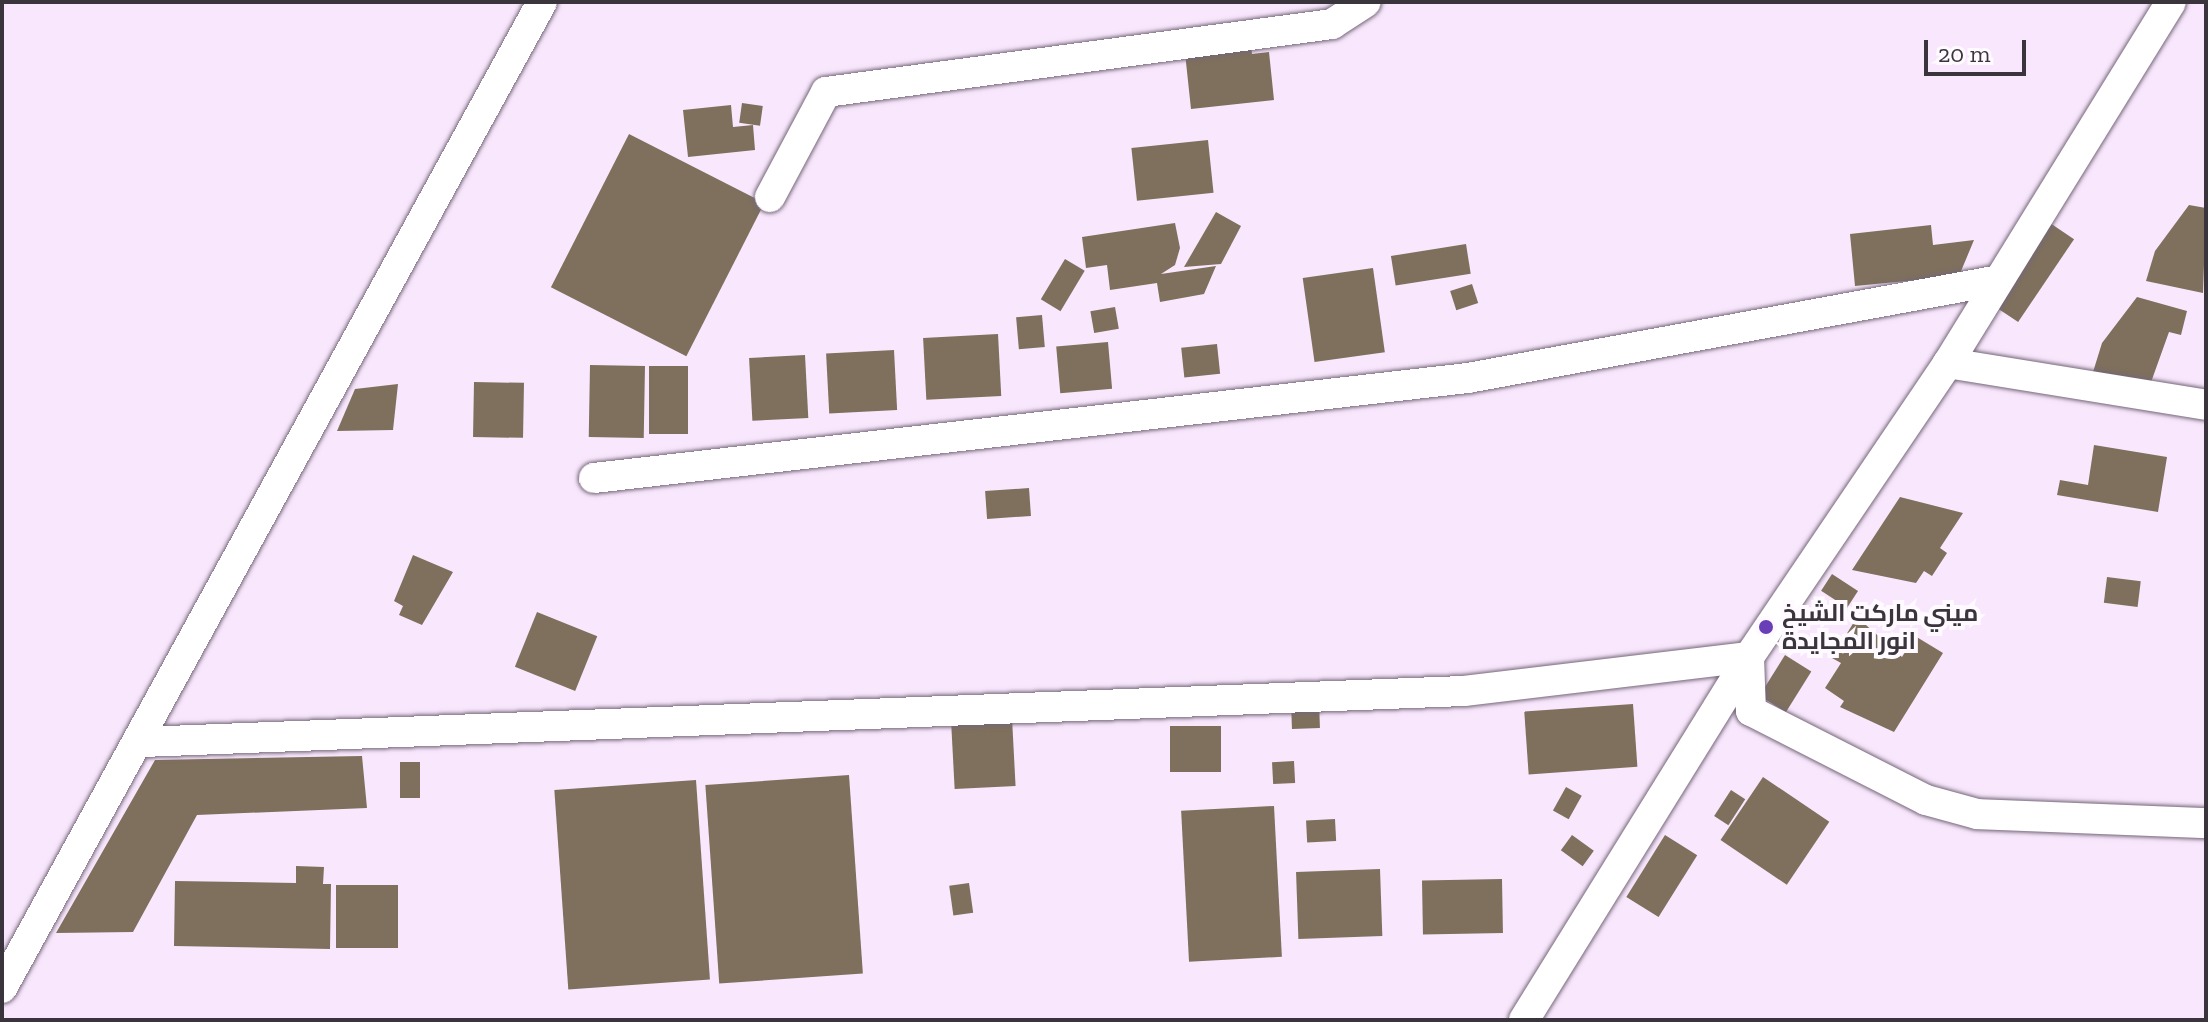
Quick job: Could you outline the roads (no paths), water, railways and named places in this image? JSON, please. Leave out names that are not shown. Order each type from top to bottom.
[{"type":"street","points":[[2,988],[142,742],[542,2]]},
{"type":"street","points":[[770,197],[826,92],[1332,24],[1366,2]]},
{"type":"street","points":[[1524,1020],[1749,657],[1948,363],[1994,281],[2171,2]]},
{"type":"street","points":[[594,478],[1468,378],[1994,281]]},
{"type":"street","points":[[1948,363],[2206,405]]},
{"type":"street","points":[[142,742],[1464,691],[1749,657]]},
{"type":"street","points":[[1749,657],[1751,711],[1926,800],[1977,814],[2206,823]]},
{"type":"place","name":"ميني ماركت الشيخ انور المجايدة","points":[[1766,627]]}]
